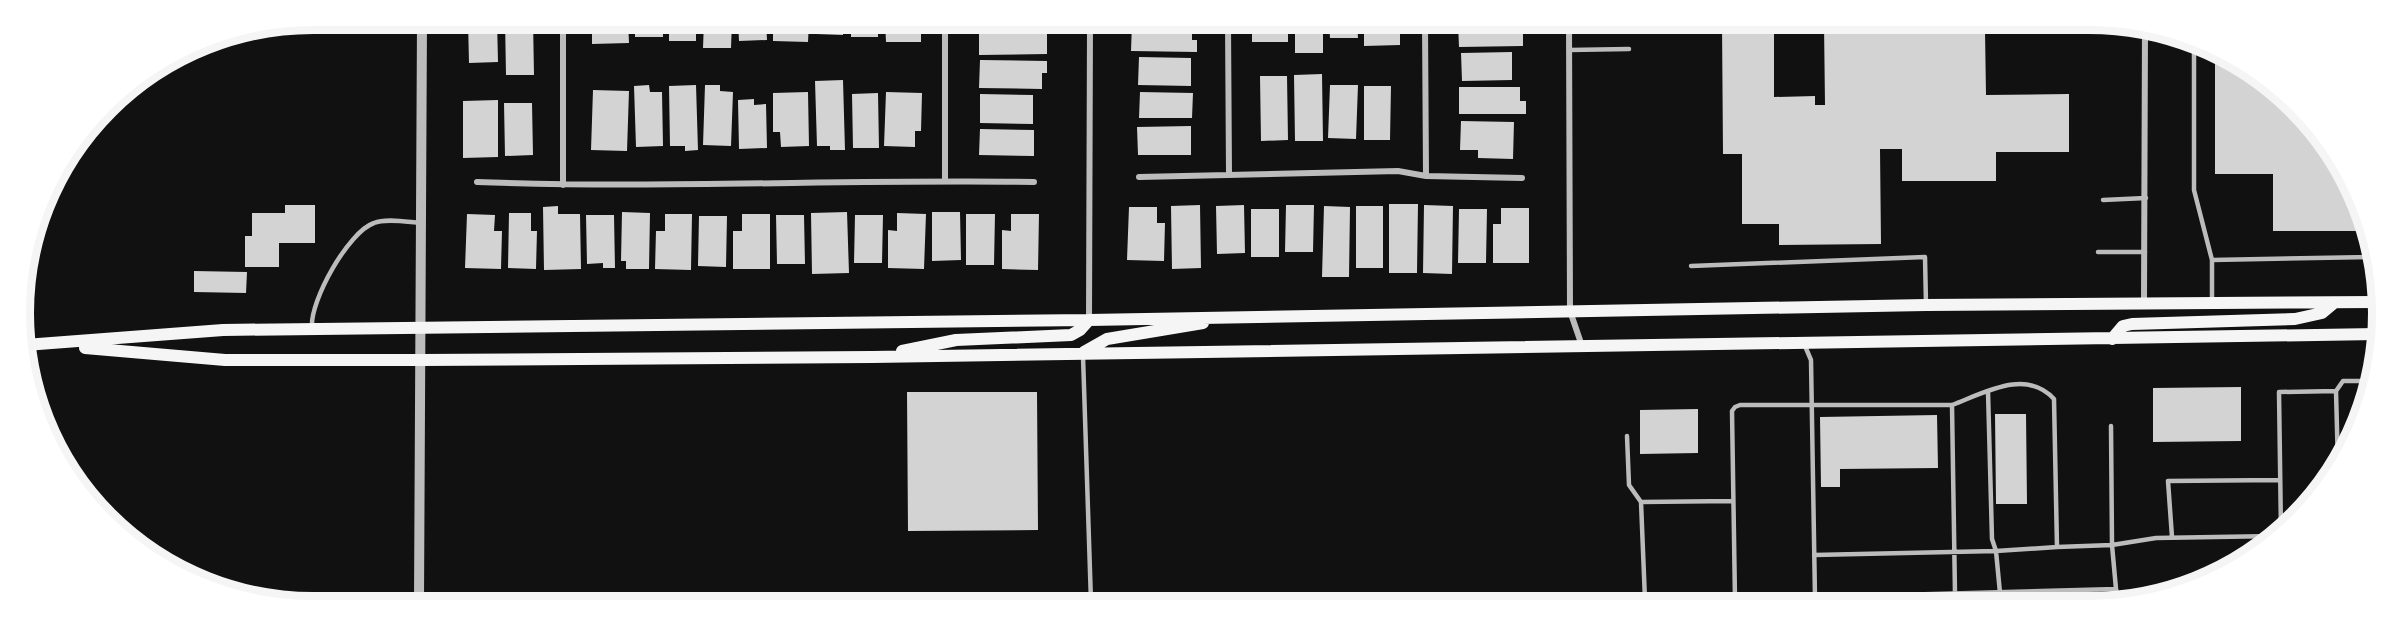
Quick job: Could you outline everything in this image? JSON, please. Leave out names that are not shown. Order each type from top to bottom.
[{"type":"main road","points":[[51,345],[223,330],[1089,320],[1926,305],[2371,302]]},
{"type":"main road","points":[[2112,339],[2122,326],[2132,324],[2295,319],[2322,313],[2334,303]]},
{"type":"main road","points":[[1083,353],[1107,339],[1245,316]]},
{"type":"main road","points":[[872,357],[956,340],[1071,335],[1080,330],[1089,320]]},
{"type":"main road","points":[[32,345],[225,360],[421,360],[872,357],[2371,334]]},
{"type":"street","points":[[419,596],[423,223],[422,30]]},
{"type":"street","points":[[563,30],[563,185]]},
{"type":"street","points":[[945,30],[945,181]]},
{"type":"street","points":[[1089,320],[1090,30]]},
{"type":"street","points":[[1228,30],[1229,174]]},
{"type":"street","points":[[1425,30],[1426,176]]},
{"type":"street","points":[[1569,30],[1570,311],[1582,346]]},
{"type":"street","points":[[2144,304],[2145,35]]},
{"type":"street","points":[[1139,177],[1398,171],[1426,176],[1522,178]]},
{"type":"street","points":[[477,183],[563,185],[945,181],[1034,183]]},
{"type":"lane","points":[[1569,50],[1629,49]]},
{"type":"lane","points":[[2194,51],[2194,190],[2212,260],[2212,304]]},
{"type":"lane","points":[[2103,200],[2146,198]]},
{"type":"lane","points":[[312,329],[311,320],[319,294],[345,251],[365,228],[375,222],[423,223]]},
{"type":"lane","points":[[2098,252],[2145,252]]},
{"type":"lane","points":[[1691,266],[1925,256],[1926,305]]},
{"type":"lane","points":[[2212,260],[2367,257]]},
{"type":"lane","points":[[1804,343],[1811,360],[1815,596]]},
{"type":"lane","points":[[1083,353],[1091,596]]},
{"type":"lane","points":[[2337,448],[2336,391],[2343,381],[2363,381]]},
{"type":"lane","points":[[1735,596],[1732,411],[1735,407],[1952,405],[2006,384],[2028,385],[2045,390],[2054,399],[2057,547]]},
{"type":"lane","points":[[1988,391],[1992,539],[1996,551],[2000,593]]},
{"type":"lane","points":[[2281,521],[2279,392],[2336,391]]},
{"type":"lane","points":[[1952,405],[1955,594]]},
{"type":"lane","points":[[2111,426],[2112,545],[2117,594]]},
{"type":"lane","points":[[1627,436],[1629,485],[1641,502],[1645,596]]},
{"type":"lane","points":[[2172,537],[2168,481],[2280,480]]},
{"type":"lane","points":[[1641,502],[1733,501]]},
{"type":"lane","points":[[1814,555],[1954,553],[2112,545],[2172,537],[2263,536]]},
{"type":"lane","points":[[1885,596],[2116,589]]},
{"type":"building","points":[[468,30],[497,30],[498,62],[469,63]]},
{"type":"building","points":[[505,30],[533,30],[534,75],[506,75]]},
{"type":"building","points":[[592,30],[628,30],[629,43],[592,44]]},
{"type":"building","points":[[635,30],[663,30],[663,37],[635,37]]},
{"type":"building","points":[[669,30],[696,30],[696,41],[669,41]]},
{"type":"building","points":[[704,30],[732,30],[731,48],[703,48]]},
{"type":"building","points":[[738,30],[766,30],[767,40],[739,41]]},
{"type":"building","points":[[773,30],[809,30],[808,42],[773,41]]},
{"type":"building","points":[[816,30],[843,30],[843,35],[816,34]]},
{"type":"building","points":[[851,30],[878,30],[878,37],[851,37]]},
{"type":"building","points":[[885,30],[921,30],[921,42],[886,42]]},
{"type":"building","points":[[979,30],[1047,30],[1047,54],[979,55]]},
{"type":"building","points":[[1132,30],[1192,30],[1192,40],[1197,40],[1197,52],[1131,51]]},
{"type":"building","points":[[1252,30],[1288,30],[1288,42],[1252,42]]},
{"type":"building","points":[[1295,30],[1323,30],[1323,53],[1295,53]]},
{"type":"building","points":[[1329,30],[1357,30],[1358,38],[1330,38]]},
{"type":"building","points":[[1364,30],[1400,30],[1400,45],[1364,46]]},
{"type":"building","points":[[1458,30],[1523,30],[1523,46],[1459,47]]},
{"type":"building","points":[[1722,30],[1774,30],[1774,97],[1815,96],[1815,105],[1825,105],[1824,30],[1985,31],[1986,95],[2069,94],[2069,152],[1996,152],[1996,181],[1902,181],[1902,149],[1880,149],[1881,244],[1779,245],[1779,224],[1742,224],[1742,154],[1723,154]]},
{"type":"building","points":[[1512,52],[1512,80],[1462,81],[1461,53]]},
{"type":"building","points":[[1139,57],[1191,58],[1191,86],[1138,85]]},
{"type":"building","points":[[980,60],[1047,61],[1047,73],[1042,73],[1042,89],[979,88]]},
{"type":"building","points":[[2215,60],[2261,88],[2302,126],[2324,156],[2343,188],[2360,231],[2273,231],[2273,174],[2215,174]]},
{"type":"building","points":[[1322,74],[1323,141],[1295,141],[1294,75]]},
{"type":"building","points":[[1260,76],[1287,76],[1288,140],[1261,141]]},
{"type":"building","points":[[843,80],[845,150],[830,150],[830,146],[817,146],[815,81]]},
{"type":"building","points":[[649,85],[650,92],[662,92],[663,146],[636,147],[634,86]]},
{"type":"building","points":[[696,85],[698,150],[685,151],[685,146],[670,146],[669,86]]},
{"type":"building","points":[[705,85],[720,85],[720,91],[733,92],[731,146],[703,145]]},
{"type":"building","points":[[1330,85],[1358,85],[1356,139],[1328,138]]},
{"type":"building","points":[[1364,86],[1391,86],[1390,140],[1364,140]]},
{"type":"building","points":[[1459,87],[1520,87],[1520,101],[1526,101],[1526,114],[1459,114]]},
{"type":"building","points":[[593,90],[629,91],[627,151],[591,150]]},
{"type":"building","points":[[808,92],[809,146],[781,147],[780,132],[773,132],[773,93]]},
{"type":"building","points":[[886,92],[922,93],[921,131],[915,131],[915,147],[884,146]]},
{"type":"building","points":[[1140,92],[1193,93],[1192,118],[1139,118]]},
{"type":"building","points":[[878,93],[879,148],[853,148],[852,94]]},
{"type":"building","points":[[980,94],[1033,95],[1033,124],[980,123]]},
{"type":"building","points":[[754,99],[754,105],[766,104],[767,148],[739,149],[738,100]]},
{"type":"building","points":[[498,100],[498,157],[463,158],[463,101]]},
{"type":"building","points":[[504,103],[532,103],[533,155],[505,156]]},
{"type":"building","points":[[1461,121],[1514,122],[1513,159],[1478,158],[1478,150],[1460,150]]},
{"type":"building","points":[[1191,126],[1191,155],[1138,155],[1137,127]]},
{"type":"building","points":[[980,129],[1034,130],[1034,156],[979,155]]},
{"type":"building","points":[[1389,204],[1418,204],[1417,273],[1389,273]]},
{"type":"building","points":[[285,205],[315,205],[315,243],[279,243],[279,267],[245,267],[245,236],[252,236],[252,213],[285,213]]},
{"type":"building","points":[[1200,205],[1201,268],[1172,269],[1171,206]]},
{"type":"building","points":[[1244,205],[1245,253],[1217,254],[1216,206]]},
{"type":"building","points":[[1286,205],[1314,205],[1313,252],[1285,252]]},
{"type":"building","points":[[1424,205],[1453,206],[1452,274],[1423,273]]},
{"type":"building","points":[[558,206],[558,214],[580,214],[581,269],[544,270],[543,207]]},
{"type":"building","points":[[1324,206],[1350,207],[1349,277],[1322,277]]},
{"type":"building","points":[[1356,206],[1383,206],[1383,268],[1356,268]]},
{"type":"building","points":[[1129,207],[1157,207],[1157,223],[1165,223],[1164,261],[1127,260]]},
{"type":"building","points":[[1501,208],[1529,208],[1529,263],[1493,263],[1493,224],[1501,224]]},
{"type":"building","points":[[1251,209],[1279,209],[1279,257],[1251,257]]},
{"type":"building","points":[[1459,209],[1487,209],[1486,263],[1458,263]]},
{"type":"building","points":[[622,212],[650,213],[649,269],[626,269],[626,261],[621,261]]},
{"type":"building","points":[[847,212],[849,273],[812,274],[811,213]]},
{"type":"building","points":[[932,212],[960,212],[961,260],[932,261]]},
{"type":"building","points":[[509,213],[531,213],[531,231],[537,231],[536,269],[508,268]]},
{"type":"building","points":[[897,213],[926,214],[924,269],[888,268],[888,230],[897,231]]},
{"type":"building","points":[[467,214],[495,215],[494,231],[502,231],[501,269],[465,268]]},
{"type":"building","points":[[665,214],[692,214],[691,270],[655,269],[656,231],[665,231]]},
{"type":"building","points":[[742,214],[770,214],[770,269],[733,269],[733,231],[742,231]]},
{"type":"building","points":[[966,214],[995,214],[994,265],[966,265]]},
{"type":"building","points":[[1011,214],[1039,214],[1038,270],[1002,269],[1002,230],[1011,231]]},
{"type":"building","points":[[586,215],[614,215],[615,268],[603,268],[603,263],[587,264]]},
{"type":"building","points":[[776,215],[804,215],[805,264],[777,264]]},
{"type":"building","points":[[855,215],[883,215],[882,263],[854,263]]},
{"type":"building","points":[[699,216],[727,216],[726,267],[698,266]]},
{"type":"building","points":[[194,271],[247,272],[246,293],[194,292]]},
{"type":"building","points":[[2241,387],[2241,441],[2153,442],[2153,388]]},
{"type":"building","points":[[907,392],[1037,392],[1038,530],[908,531]]},
{"type":"building","points":[[1698,409],[1698,453],[1640,454],[1640,410]]},
{"type":"building","points":[[1995,414],[2026,414],[2027,504],[1996,504]]},
{"type":"building","points":[[1937,415],[1938,468],[1840,469],[1840,487],[1821,487],[1820,417]]}]
